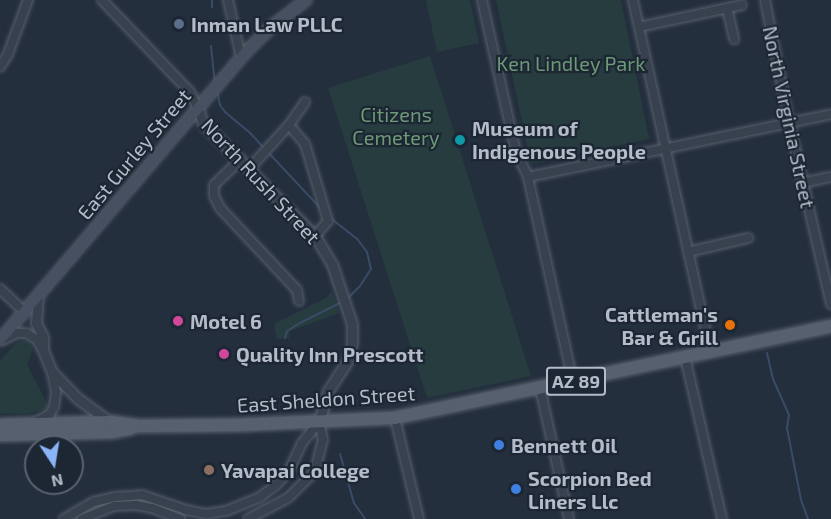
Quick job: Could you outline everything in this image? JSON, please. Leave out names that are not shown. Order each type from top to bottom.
[{"type":"main road","name":"East Gurley Street","points":[[0,341],[197,106],[270,28],[306,0]]},
{"type":"main road","name":"East Sheldon Street","points":[[0,425],[110,422],[139,426],[395,418],[831,326]]},
{"type":"main road","name":"East Sheldon Street","points":[[0,435],[113,432],[139,426]]},
{"type":"street","points":[[0,67],[8,54],[27,0]]},
{"type":"street","points":[[102,0],[190,92],[197,106]]},
{"type":"street","points":[[228,0],[241,57]]},
{"type":"street","points":[[482,0],[516,152],[528,177],[573,381]]},
{"type":"street","points":[[633,0],[710,351]]},
{"type":"street","name":"North Virginia Street","points":[[765,0],[802,183],[831,304]]},
{"type":"street","points":[[639,27],[742,5]]},
{"type":"street","points":[[727,8],[734,39]]},
{"type":"street","points":[[250,168],[289,125],[305,102]]},
{"type":"street","name":"North Rush Street","points":[[197,106],[203,123],[315,236],[332,264],[352,324],[352,343],[348,360],[328,392],[319,422]]},
{"type":"street","points":[[528,177],[831,114]]},
{"type":"street","points":[[289,125],[305,144],[328,221],[315,236]]},
{"type":"street","points":[[241,159],[214,184],[214,196],[220,208],[297,290],[299,301]]},
{"type":"street","points":[[802,183],[831,177]]},
{"type":"street","points":[[688,252],[748,238]]},
{"type":"street","points":[[0,289],[24,311]]},
{"type":"street","points":[[38,295],[36,323],[43,337],[43,350]]},
{"type":"street","points":[[0,341],[17,333],[26,333],[36,339],[52,372],[56,392],[54,407],[49,415],[32,424]]},
{"type":"street","points":[[685,357],[723,519]]},
{"type":"street","points":[[52,372],[77,399],[110,422]]},
{"type":"street","points":[[540,388],[569,519]]},
{"type":"street","points":[[395,418],[419,519]]},
{"type":"street","points":[[64,519],[93,502],[115,496],[142,495],[186,510],[206,514],[226,511],[260,497],[276,485],[289,471],[302,443],[319,422]]},
{"type":"street","points":[[248,519],[288,498],[315,471],[323,440],[319,422]]},
{"type":"street","points":[[82,519],[115,506],[136,505],[153,508],[180,519]]},
{"type":"green space","points":[[426,0],[470,0],[479,43],[437,52]]},
{"type":"green space","name":"Ken Lindley Park","points":[[496,0],[621,0],[649,139],[531,164]]},
{"type":"green space","name":"Citizens Cemetery","points":[[430,56],[531,376],[427,398],[328,88]]},
{"type":"green space","points":[[332,291],[339,313],[290,331],[289,338],[277,339],[274,324],[326,298]]},
{"type":"green space","points":[[28,342],[33,349],[27,365],[48,405],[44,410],[24,414],[0,413],[0,361],[16,343]]},
{"type":"waterway","points":[[212,0],[212,7]]},
{"type":"waterway","points":[[211,46],[215,82]]},
{"type":"waterway","points":[[217,91],[220,105],[225,112],[251,134],[323,211]]},
{"type":"waterway","points":[[329,217],[358,240],[367,252],[371,269],[360,286],[347,299]]},
{"type":"waterway","points":[[285,338],[287,331],[342,302]]},
{"type":"waterway","points":[[767,353],[773,379],[789,415],[787,428],[801,500],[808,519]]},
{"type":"waterway","points":[[340,454],[354,503],[365,519]]},
{"type":"place","name":"Inman Law PLLC","points":[[179,24]]},
{"type":"place","name":"Museum of Indigenous People","points":[[460,140]]},
{"type":"place","name":"Motel 6","points":[[178,321]]},
{"type":"place","name":"Cattleman's Bar & Grill","points":[[730,325]]},
{"type":"place","name":"Quality Inn Prescott","points":[[224,354]]},
{"type":"place","name":"Bennett Oil","points":[[499,445]]},
{"type":"place","name":"Yavapai College","points":[[209,470]]},
{"type":"place","name":"Scorpion Bed Liners Llc","points":[[516,489]]}]
